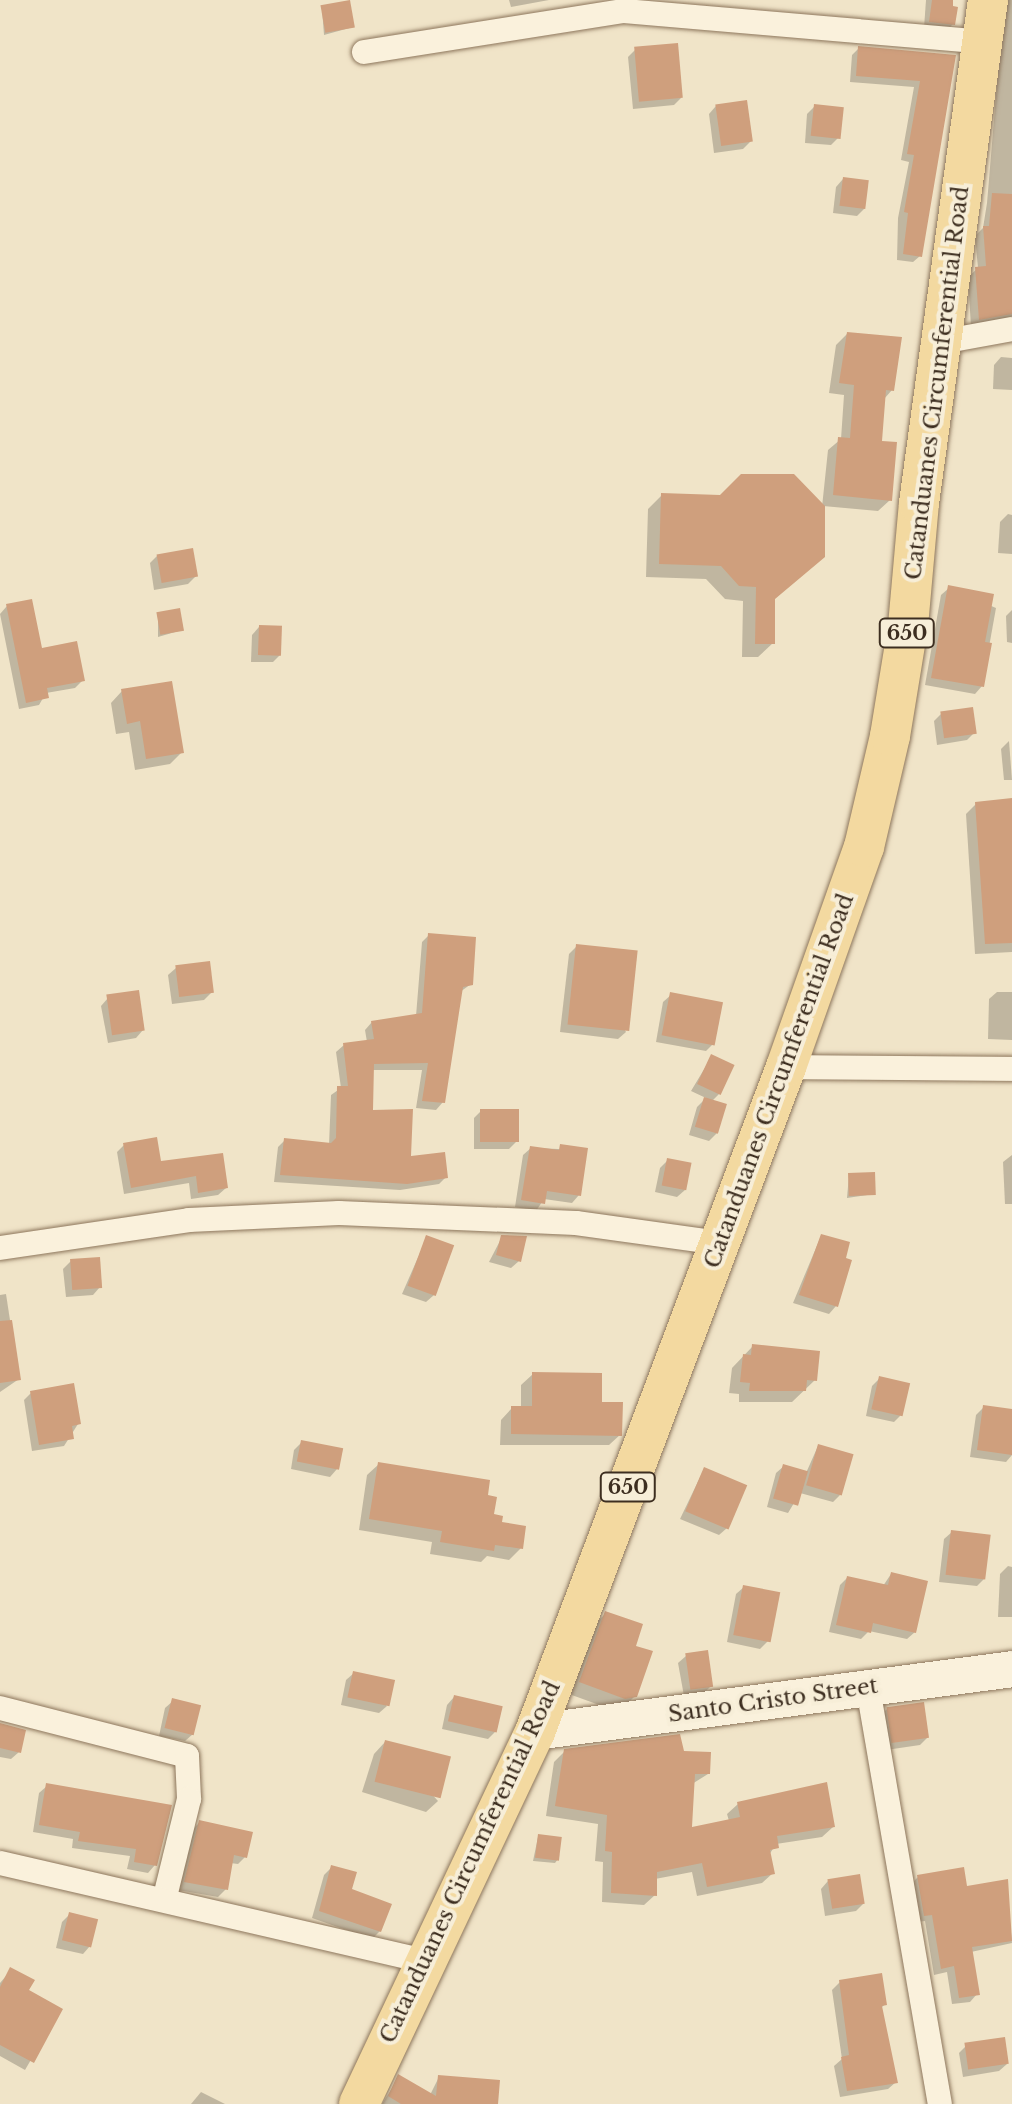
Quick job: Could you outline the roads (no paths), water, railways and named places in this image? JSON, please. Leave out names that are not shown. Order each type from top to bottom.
[{"type":"main road","name":"Catanduanes Circumferential Road","points":[[359,2104],[535,1732],[721,1243],[864,847],[890,736],[988,0]]},
{"type":"street","points":[[364,52],[624,11],[982,42]]},
{"type":"street","points":[[941,342],[1012,329]]},
{"type":"street","points":[[786,1067],[1012,1069]]},
{"type":"street","points":[[0,1248],[189,1220],[339,1213],[576,1223],[721,1243]]},
{"type":"street","name":"Santo Cristo Street","points":[[535,1732],[1012,1669]]},
{"type":"street","points":[[868,1688],[940,2104]]},
{"type":"street","points":[[0,1708],[187,1756],[189,1799],[165,1897]]},
{"type":"street","points":[[0,1863],[165,1897],[426,1961]]}]
